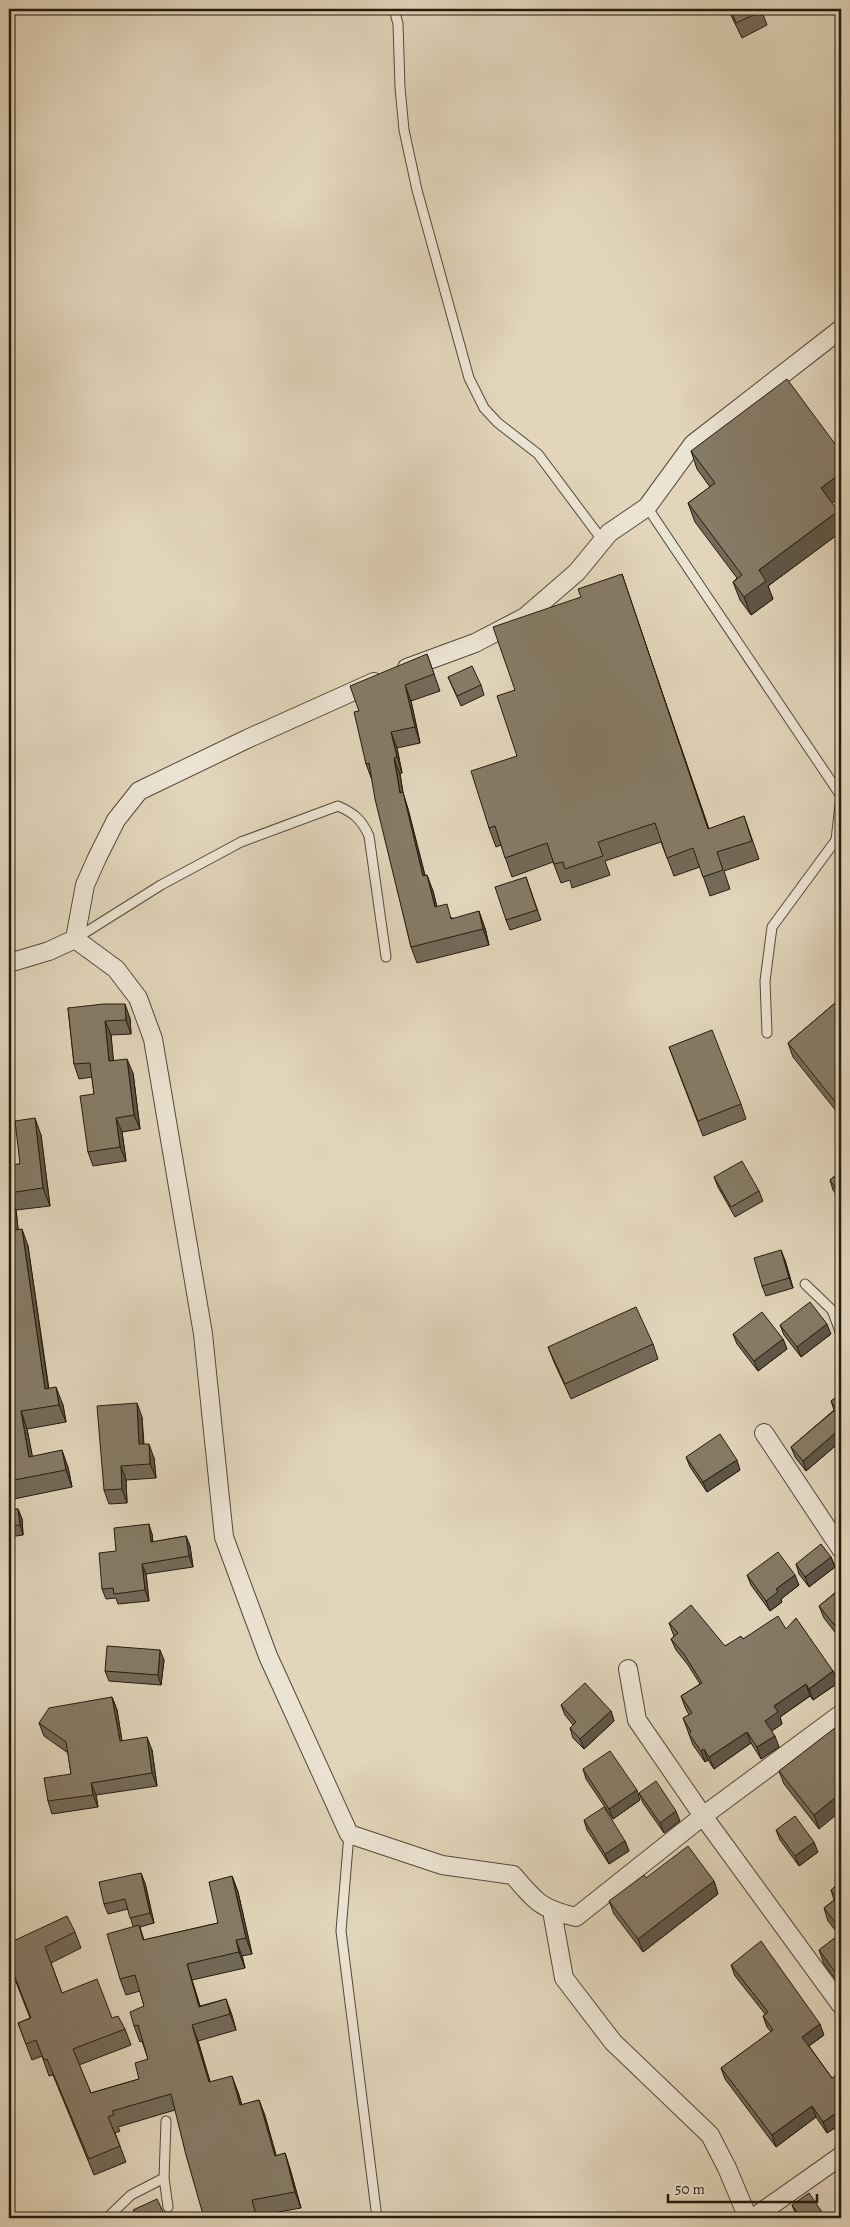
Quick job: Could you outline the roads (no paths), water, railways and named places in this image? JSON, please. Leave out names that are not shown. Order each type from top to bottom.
[{"type":"street","points":[[75,939],[85,885],[116,820],[139,791],[248,739],[425,660],[475,643],[525,617],[578,572],[609,533],[647,507],[693,444],[841,328]]},
{"type":"street","points":[[9,962],[49,951],[75,939]]},
{"type":"street","points":[[75,939],[116,969],[138,998],[153,1038],[203,1334],[224,1537],[268,1656],[349,1834],[442,1866],[513,1875],[533,1898],[552,1911],[576,1917],[703,1816],[841,1714]]},
{"type":"street","points":[[764,1433],[841,1549]]},
{"type":"street","points":[[628,1669],[638,1720],[703,1816],[841,2005]]},
{"type":"street","points":[[552,1911],[564,1978],[613,2042],[710,2135],[727,2168],[748,2218]]},
{"type":"street","points":[[753,2218],[841,2156]]},
{"type":"lane","points":[[394,9],[398,24],[400,87],[404,130],[417,190],[469,378],[484,408],[498,423],[538,454],[603,541]]},
{"type":"lane","points":[[647,507],[841,796],[836,840],[772,927],[765,981],[767,1032]]},
{"type":"lane","points":[[75,939],[161,885],[241,842],[338,806],[352,812],[363,822],[369,836],[386,957]]},
{"type":"lane","points":[[805,1284],[832,1310],[841,1334]]},
{"type":"lane","points":[[349,1834],[341,1931],[377,2218]]},
{"type":"lane","points":[[166,2121],[164,2178],[168,2207]]},
{"type":"lane","points":[[107,2218],[131,2195],[164,2178]]}]
